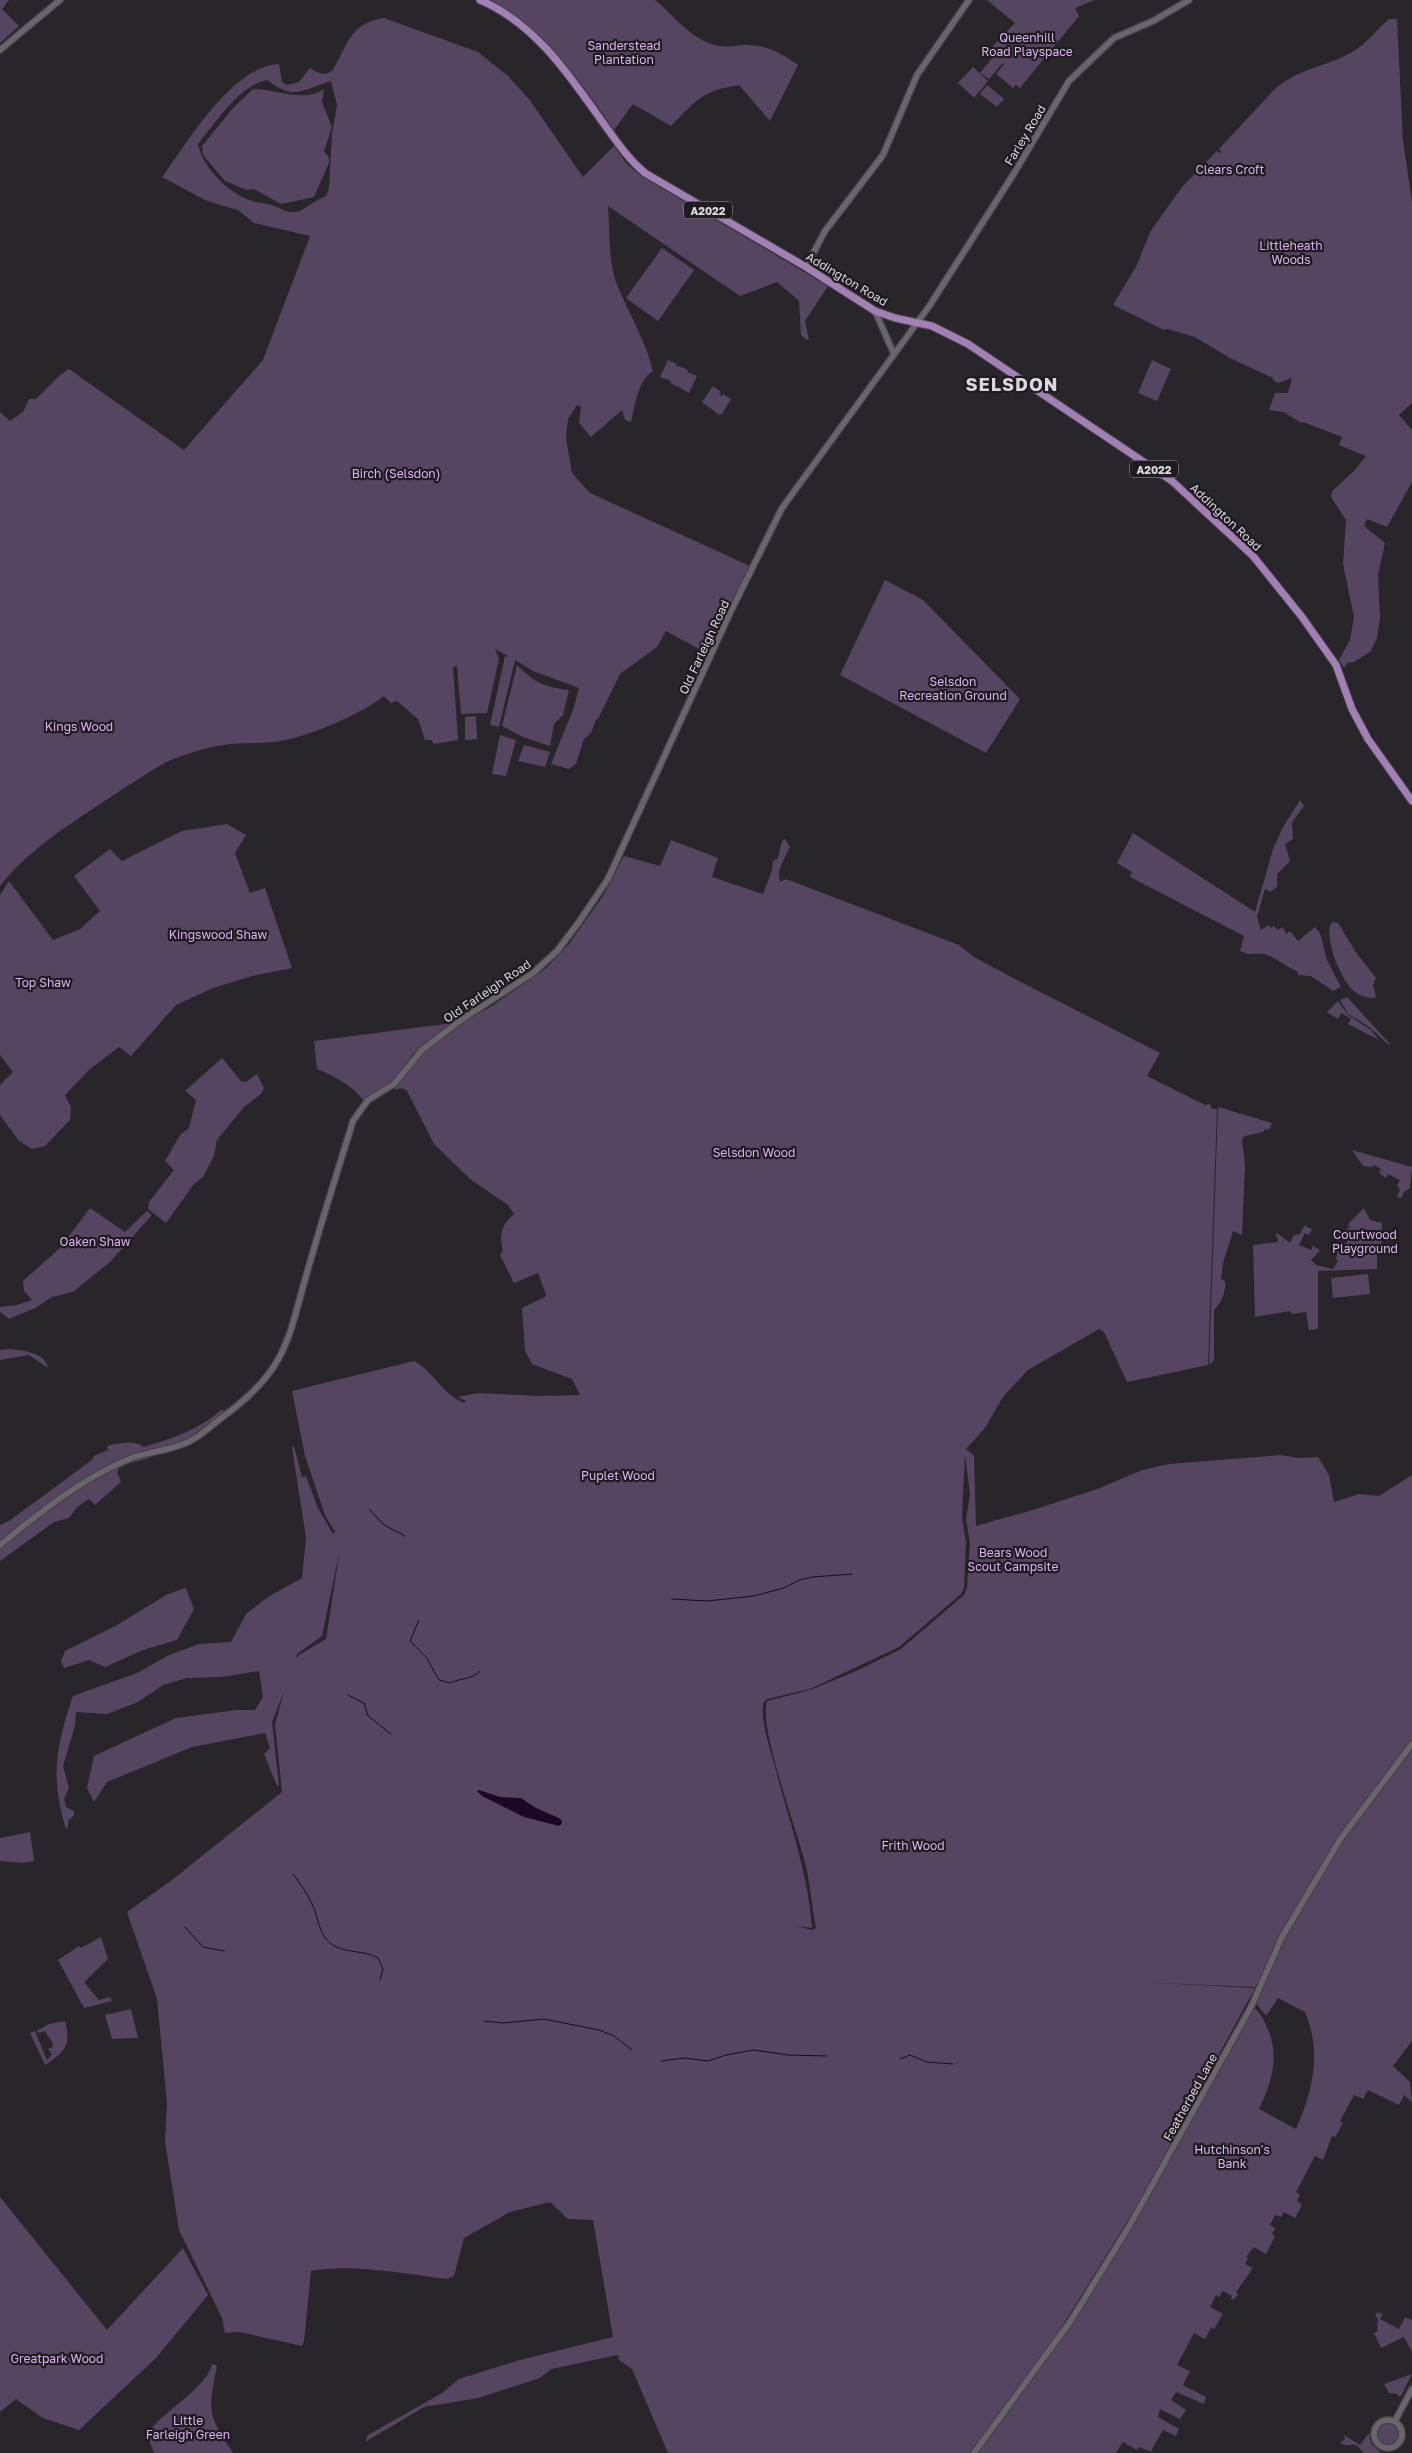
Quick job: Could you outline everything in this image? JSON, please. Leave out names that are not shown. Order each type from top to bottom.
[{"type":"main road","name":"Addington Road","points":[[480,0],[501,11],[539,41],[574,82],[636,165],[712,213],[806,267],[875,311],[895,318],[918,322],[946,332],[1001,364],[1172,481],[1253,556],[1325,648],[1336,665],[1352,709],[1368,739],[1412,801]]},
{"type":"street","points":[[0,50],[60,0]]},
{"type":"street","points":[[806,267],[825,231],[883,155],[917,75],[969,0]]},
{"type":"street","name":"Farley Road","points":[[918,322],[1007,183],[1068,81],[1114,38],[1153,21],[1189,0]]},
{"type":"street","points":[[875,311],[894,354]]},
{"type":"street","name":"Old Farleigh Road","points":[[0,1545],[44,1510],[102,1473],[129,1459],[175,1448],[192,1440],[251,1394],[273,1370],[292,1330],[310,1260],[353,1121],[359,1110],[368,1100],[394,1084],[422,1050],[461,1020],[533,973],[558,951],[584,916],[608,879],[730,613],[782,508],[918,322]]},
{"type":"street","name":"Featherbed Lane","points":[[974,2453],[1050,2351],[1106,2264],[1164,2166],[1252,2005],[1282,1937],[1356,1815],[1412,1744]]},
{"type":"street","points":[[1395,2422],[1412,2389]]},
{"type":"street","points":[[1382,2422],[1395,2422],[1401,2430],[1401,2437],[1392,2450],[1384,2448],[1374,2438],[1374,2430],[1382,2422]]},
{"type":"green space","points":[[0,0],[9,0],[2,9],[19,26],[0,43]]},
{"type":"green space","name":"Sanderstead Plantation","points":[[491,0],[655,0],[690,32],[706,42],[722,46],[750,45],[765,47],[785,56],[798,65],[770,121],[739,85],[716,90],[700,98],[671,126],[633,104],[614,130],[560,58],[528,26]]},
{"type":"green space","name":"Queenhill Road Playspace","points":[[987,0],[1095,0],[1075,8],[1079,16],[1020,88],[1016,85],[1013,88],[996,74],[1003,63],[989,79],[980,73],[994,56],[988,51],[1015,23]]},
{"type":"green space","name":"Birch (Selsdon)","points":[[384,18],[478,52],[508,76],[529,99],[583,177],[614,146],[627,164],[641,176],[828,286],[805,321],[809,340],[807,340],[801,335],[799,301],[777,282],[740,296],[608,206],[610,254],[613,273],[646,348],[653,371],[648,375],[641,387],[631,422],[625,420],[622,410],[591,437],[579,423],[581,407],[577,405],[568,419],[566,438],[572,473],[590,493],[750,566],[708,654],[666,631],[657,647],[620,674],[598,719],[596,719],[591,733],[584,739],[576,764],[569,769],[551,764],[573,710],[579,688],[533,671],[515,660],[499,727],[490,725],[505,656],[510,657],[495,649],[499,659],[487,713],[461,714],[457,666],[453,667],[458,740],[434,744],[431,740],[425,740],[418,719],[397,701],[391,703],[384,696],[347,718],[299,736],[273,742],[224,745],[189,753],[160,766],[73,822],[26,858],[0,886],[0,412],[10,421],[23,412],[29,399],[36,399],[60,375],[69,369],[184,450],[263,360],[310,236],[254,223],[238,210],[207,201],[162,177],[213,108],[228,91],[245,78],[262,68],[279,64],[282,82],[287,85],[299,82],[310,68],[322,74],[330,72],[357,30],[364,24]],"holes":[[[267,80],[291,92],[298,92],[331,81],[337,105],[332,134],[329,188],[326,196],[296,212],[252,201],[234,192],[211,170],[205,162],[198,144],[237,97],[256,84]]]},
{"type":"green space","name":"Littleheath Woods","points":[[1389,19],[1397,19],[1403,141],[1412,202],[1412,403],[1399,415],[1412,430],[1412,482],[1387,527],[1367,519],[1364,526],[1385,543],[1378,575],[1380,618],[1377,638],[1371,651],[1354,662],[1347,663],[1344,668],[1339,660],[1350,640],[1354,617],[1343,564],[1346,520],[1331,497],[1332,491],[1354,471],[1366,456],[1339,445],[1342,437],[1303,422],[1301,423],[1284,412],[1269,410],[1275,393],[1288,393],[1292,378],[1278,383],[1273,378],[1230,358],[1195,337],[1167,329],[1164,330],[1113,305],[1137,265],[1150,232],[1182,187],[1217,151],[1222,152],[1219,149],[1273,91],[1282,83],[1302,72],[1334,61],[1354,51]]},
{"type":"green space","points":[[973,67],[988,81],[974,98],[958,83]]},
{"type":"green space","points":[[987,85],[1004,99],[997,107],[980,94]]},
{"type":"green space","points":[[253,89],[308,95],[324,89],[322,102],[332,127],[324,151],[329,158],[329,163],[314,197],[281,204],[254,189],[247,190],[225,181],[203,155],[202,146],[234,107]]},
{"type":"green space","points":[[662,248],[694,270],[658,321],[626,298]]},
{"type":"green space","points":[[668,360],[677,364],[676,367],[679,366],[697,376],[689,393],[680,388],[681,386],[679,387],[670,383],[671,381],[660,377]]},
{"type":"green space","points":[[1152,360],[1171,369],[1157,401],[1138,393]]},
{"type":"green space","points":[[713,386],[721,392],[719,394],[722,396],[723,394],[731,399],[722,414],[719,415],[702,402]]},
{"type":"green space","name":"Selsdon Recreation Ground","points":[[885,580],[923,600],[1020,699],[986,753],[840,675]]},
{"type":"green space","points":[[517,665],[540,683],[569,690],[563,715],[554,724],[550,746],[523,737],[502,726]]},
{"type":"green space","points":[[476,716],[477,739],[465,740],[465,717]]},
{"type":"green space","points":[[500,735],[516,740],[506,776],[492,774]]},
{"type":"green space","points":[[524,745],[550,752],[545,767],[518,761]]},
{"type":"green space","points":[[1300,800],[1304,806],[1292,822],[1293,839],[1285,844],[1290,861],[1277,874],[1277,887],[1270,892],[1265,889],[1257,917],[1261,930],[1268,925],[1271,928],[1274,926],[1277,930],[1283,927],[1286,934],[1290,931],[1298,941],[1315,927],[1320,933],[1327,960],[1341,987],[1333,991],[1311,976],[1298,975],[1297,971],[1268,955],[1248,954],[1240,951],[1244,936],[1130,877],[1132,872],[1117,863],[1133,833],[1255,912],[1273,849],[1282,829]]},
{"type":"green space","points":[[227,824],[246,835],[235,853],[250,893],[265,888],[292,968],[252,976],[213,988],[176,1005],[131,1056],[119,1047],[90,1069],[65,1095],[71,1107],[70,1120],[45,1146],[32,1149],[19,1141],[0,1115],[0,1085],[13,1072],[0,1055],[0,895],[9,881],[53,940],[80,929],[100,911],[74,876],[110,849],[122,861],[182,831]]},
{"type":"green space","points":[[785,839],[790,847],[780,868],[780,882],[786,879],[959,945],[974,957],[1160,1053],[1147,1076],[1205,1105],[1210,1104],[1212,1109],[1217,1109],[1208,1365],[1127,1382],[1104,1332],[1099,1329],[1028,1370],[1003,1397],[985,1428],[966,1449],[974,1456],[976,1526],[1100,1488],[1142,1470],[1169,1464],[1281,1455],[1298,1458],[1318,1457],[1329,1475],[1334,1502],[1359,1494],[1379,1496],[1412,1475],[1412,1740],[1344,1828],[1281,1935],[1269,1964],[1255,1987],[1137,1982],[1255,1988],[1135,2209],[1048,2349],[971,2453],[668,2453],[632,2369],[620,2361],[618,2355],[551,2369],[540,2378],[478,2398],[424,2407],[365,2442],[368,2435],[442,2393],[459,2379],[520,2360],[613,2337],[593,2220],[568,2219],[550,2202],[510,2212],[464,2238],[454,2276],[447,2279],[397,2272],[344,2268],[311,2271],[302,2346],[240,2332],[225,2333],[222,2318],[179,2230],[165,2141],[167,2103],[157,1999],[127,1912],[172,1880],[282,1792],[275,1724],[284,1691],[272,1722],[279,1785],[277,1786],[264,1754],[270,1748],[265,1733],[192,1747],[107,1782],[94,1802],[87,1788],[94,1756],[176,1718],[237,1710],[255,1710],[263,1697],[259,1671],[222,1677],[187,1678],[163,1685],[138,1702],[107,1714],[76,1712],[75,1726],[63,1766],[69,1788],[64,1799],[66,1807],[74,1811],[74,1815],[68,1821],[66,1829],[58,1794],[57,1777],[57,1762],[62,1730],[73,1696],[137,1673],[167,1656],[199,1644],[231,1642],[246,1614],[268,1597],[302,1578],[306,1538],[292,1447],[294,1446],[302,1477],[306,1476],[318,1508],[333,1534],[335,1532],[325,1515],[305,1456],[292,1391],[414,1361],[427,1371],[448,1393],[464,1403],[466,1401],[458,1397],[478,1393],[541,1396],[580,1395],[572,1379],[532,1364],[525,1351],[522,1308],[545,1297],[546,1294],[538,1273],[514,1283],[500,1255],[503,1251],[502,1231],[506,1222],[514,1214],[508,1205],[470,1179],[434,1144],[407,1091],[402,1088],[395,1090],[394,1087],[424,1052],[463,1022],[492,1006],[546,968],[569,944],[603,896],[624,856],[660,866],[671,840],[718,858],[712,877],[763,894],[772,870],[773,861],[778,858],[782,841]],"holes":[[[965,1454],[970,1494],[966,1520],[970,1542],[967,1588],[964,1595],[901,1649],[854,1672],[810,1690],[767,1701],[768,1735],[807,1871],[816,1928],[812,1930],[796,1926],[812,1928],[810,1907],[797,1847],[766,1736],[763,1704],[767,1699],[810,1689],[899,1647],[961,1594],[964,1588],[966,1542],[962,1518]],[[340,1549],[326,1639],[299,1655],[296,1659],[297,1654],[322,1636]]]},
{"type":"green space","points":[[1333,922],[1338,923],[1355,951],[1376,978],[1373,985],[1376,996],[1374,998],[1359,995],[1355,992],[1340,971],[1330,942],[1330,925]]},
{"type":"green space","points":[[1347,997],[1389,1045],[1368,1026],[1348,1014],[1340,1000]]},
{"type":"green space","points":[[1338,1001],[1348,1015],[1371,1030],[1379,1040],[1348,1024],[1351,1019],[1341,1013],[1338,1019],[1327,1012]]},
{"type":"green space","points":[[453,1023],[413,1054],[393,1081],[364,1101],[354,1090],[317,1069],[314,1041]]},
{"type":"green space","points":[[222,1058],[241,1081],[246,1082],[257,1074],[264,1088],[261,1094],[244,1107],[217,1140],[214,1156],[203,1177],[194,1184],[166,1223],[148,1209],[149,1202],[174,1170],[165,1161],[180,1135],[189,1128],[196,1100],[185,1091]]},
{"type":"green space","points":[[1218,1107],[1272,1123],[1269,1130],[1265,1129],[1263,1132],[1245,1136],[1242,1139],[1245,1165],[1242,1235],[1233,1231],[1223,1263],[1221,1279],[1225,1281],[1225,1289],[1219,1304],[1214,1310],[1214,1360],[1209,1365]]},
{"type":"green space","points":[[1352,1150],[1412,1167],[1410,1188],[1404,1192],[1401,1198],[1397,1197],[1400,1190],[1397,1185],[1400,1180],[1388,1174],[1386,1178],[1379,1173],[1381,1169],[1374,1165],[1372,1167],[1363,1166]]},
{"type":"green space","name":"Oaken Shaw","points":[[90,1208],[125,1232],[147,1211],[152,1215],[111,1261],[73,1292],[52,1297],[35,1308],[9,1319],[0,1312],[0,1307],[17,1305],[32,1300],[24,1291],[23,1281],[60,1248]]},
{"type":"green space","name":"Courtwood Playground","points":[[1364,1208],[1370,1220],[1382,1223],[1381,1254],[1377,1254],[1377,1269],[1318,1271],[1318,1329],[1309,1330],[1306,1312],[1292,1314],[1290,1311],[1255,1317],[1253,1245],[1278,1242],[1278,1238],[1275,1236],[1277,1233],[1290,1243],[1294,1235],[1300,1234],[1304,1226],[1312,1229],[1309,1235],[1305,1233],[1299,1245],[1311,1250],[1313,1246],[1320,1250],[1311,1260],[1316,1265],[1333,1269],[1338,1261],[1336,1259],[1338,1250],[1342,1252],[1345,1247],[1342,1245],[1343,1243],[1346,1244],[1348,1240],[1346,1232],[1348,1227],[1352,1228],[1348,1225],[1349,1223]]},
{"type":"green space","points":[[1368,1274],[1370,1294],[1333,1298],[1331,1278]]},
{"type":"green space","points":[[0,1350],[26,1351],[38,1355],[43,1358],[48,1368],[29,1355],[0,1360]]},
{"type":"green space","points":[[222,1409],[224,1412],[183,1442],[148,1452],[149,1458],[120,1466],[117,1472],[121,1482],[95,1505],[89,1499],[77,1507],[69,1518],[54,1522],[0,1561],[0,1525],[9,1521],[92,1460],[94,1456],[108,1450],[107,1446],[135,1443],[143,1447],[185,1433],[205,1422]]},
{"type":"green space","points":[[186,1588],[194,1609],[177,1640],[143,1650],[105,1667],[89,1660],[64,1668],[61,1661],[65,1651],[117,1625],[168,1594]]},
{"type":"green space","name":"Hutchinson's Bank","points":[[1412,1747],[1412,2041],[1393,2066],[1410,2082],[1412,2102],[1404,2095],[1399,2105],[1368,2090],[1363,2099],[1354,2095],[1340,2121],[1343,2123],[1335,2137],[1332,2136],[1323,2160],[1315,2156],[1296,2192],[1300,2195],[1297,2201],[1302,2205],[1295,2218],[1284,2212],[1281,2217],[1275,2215],[1270,2225],[1275,2228],[1272,2234],[1275,2236],[1266,2254],[1254,2247],[1246,2257],[1248,2258],[1245,2264],[1253,2268],[1236,2292],[1238,2295],[1233,2300],[1231,2299],[1232,2296],[1223,2291],[1219,2297],[1216,2295],[1210,2307],[1223,2314],[1214,2329],[1211,2328],[1205,2339],[1194,2333],[1177,2365],[1190,2371],[1183,2385],[1206,2397],[1204,2404],[1176,2392],[1171,2400],[1186,2410],[1180,2419],[1160,2409],[1158,2417],[1179,2429],[1176,2436],[1163,2430],[1151,2451],[1154,2453],[1139,2447],[1137,2450],[1123,2442],[1116,2453],[976,2453],[1071,2323],[1254,2008],[1260,2014],[1267,2027],[1271,2038],[1274,2059],[1268,2089],[1259,2109],[1296,2129],[1307,2100],[1313,2071],[1314,2056],[1310,2027],[1305,2012],[1278,1998],[1266,2016],[1256,2003],[1284,1937],[1343,1838]]},
{"type":"green space","points":[[30,1832],[34,1861],[23,1863],[0,1861],[0,1838]]},
{"type":"green space","points":[[101,1937],[108,1959],[84,1982],[99,2000],[110,1997],[112,2001],[84,2008],[58,1960],[79,1946],[81,1948]]},
{"type":"green space","points":[[131,2009],[138,2038],[112,2039],[105,2015]]},
{"type":"green space","points":[[65,2021],[67,2042],[65,2047],[58,2056],[45,2065],[30,2033],[35,2031],[47,2060],[52,2054],[48,2049],[53,2047],[52,2042],[45,2031],[38,2033],[37,2031],[49,2024]]},
{"type":"green space","name":"Greatpark Wood","points":[[0,2197],[107,2330],[183,2248],[208,2295],[156,2358],[79,2430],[43,2418],[16,2399],[0,2412]]},
{"type":"green space","points":[[1377,2312],[1383,2314],[1380,2319],[1399,2329],[1405,2317],[1411,2320],[1412,2318],[1412,2352],[1404,2337],[1381,2348],[1374,2333],[1377,2332],[1378,2318],[1375,2317]]},
{"type":"green space","name":"Little Farleigh Green","points":[[212,2364],[217,2366],[212,2393],[212,2412],[218,2429],[233,2453],[154,2453],[147,2435],[150,2430],[195,2390],[209,2372]]},
{"type":"green space","points":[[1412,2374],[1401,2396],[1389,2393],[1384,2384]]},
{"type":"green space","points":[[1388,2422],[1396,2426],[1400,2434],[1396,2442],[1388,2446],[1380,2442],[1376,2434],[1380,2426]]},
{"type":"green space","points":[[1369,2433],[1371,2443],[1381,2453],[1364,2453],[1354,2444],[1344,2445],[1340,2443],[1345,2439],[1344,2435],[1360,2445]]},
{"type":"shaded area","points":[[477,1791],[500,1797],[521,1798],[536,1808],[561,1819],[562,1823],[559,1826],[524,1817],[482,1796]]},
{"type":"waterway","points":[[369,1509],[384,1525],[405,1536]]},
{"type":"waterway","points":[[672,1599],[707,1601],[754,1596],[784,1588],[799,1580],[812,1577],[852,1574]]},
{"type":"waterway","points":[[419,1620],[410,1641],[426,1657],[439,1680],[450,1683],[473,1676],[480,1671]]},
{"type":"waterway","points":[[348,1695],[364,1703],[368,1716],[391,1734]]},
{"type":"waterway","points":[[293,1874],[310,1900],[324,1937],[338,1948],[378,1958],[383,1969],[380,1980]]},
{"type":"waterway","points":[[185,1927],[203,1947],[224,1951]]},
{"type":"waterway","points":[[484,2021],[503,2023],[544,2019],[599,2030],[614,2036],[632,2050]]},
{"type":"waterway","points":[[661,2061],[685,2058],[708,2061],[726,2055],[754,2050],[788,2055],[827,2056]]},
{"type":"waterway","points":[[900,2059],[910,2055],[927,2062],[953,2064]]},
{"type":"district","name":"SELSDON","points":[[1012,384]]},
{"type":"park label","name":"Clears Croft","points":[[1230,169]]},
{"type":"park label","name":"Kings Wood","points":[[79,726]]},
{"type":"park label","name":"Kingswood Shaw","points":[[218,934]]},
{"type":"park label","name":"Top Shaw","points":[[43,982]]},
{"type":"park label","name":"Selsdon Wood","points":[[754,1152]]},
{"type":"park label","name":"Puplet Wood","points":[[618,1475]]},
{"type":"park label","name":"Bears Wood Scout Campsite","points":[[1013,1559]]},
{"type":"park label","name":"Frith Wood","points":[[913,1845]]}]
